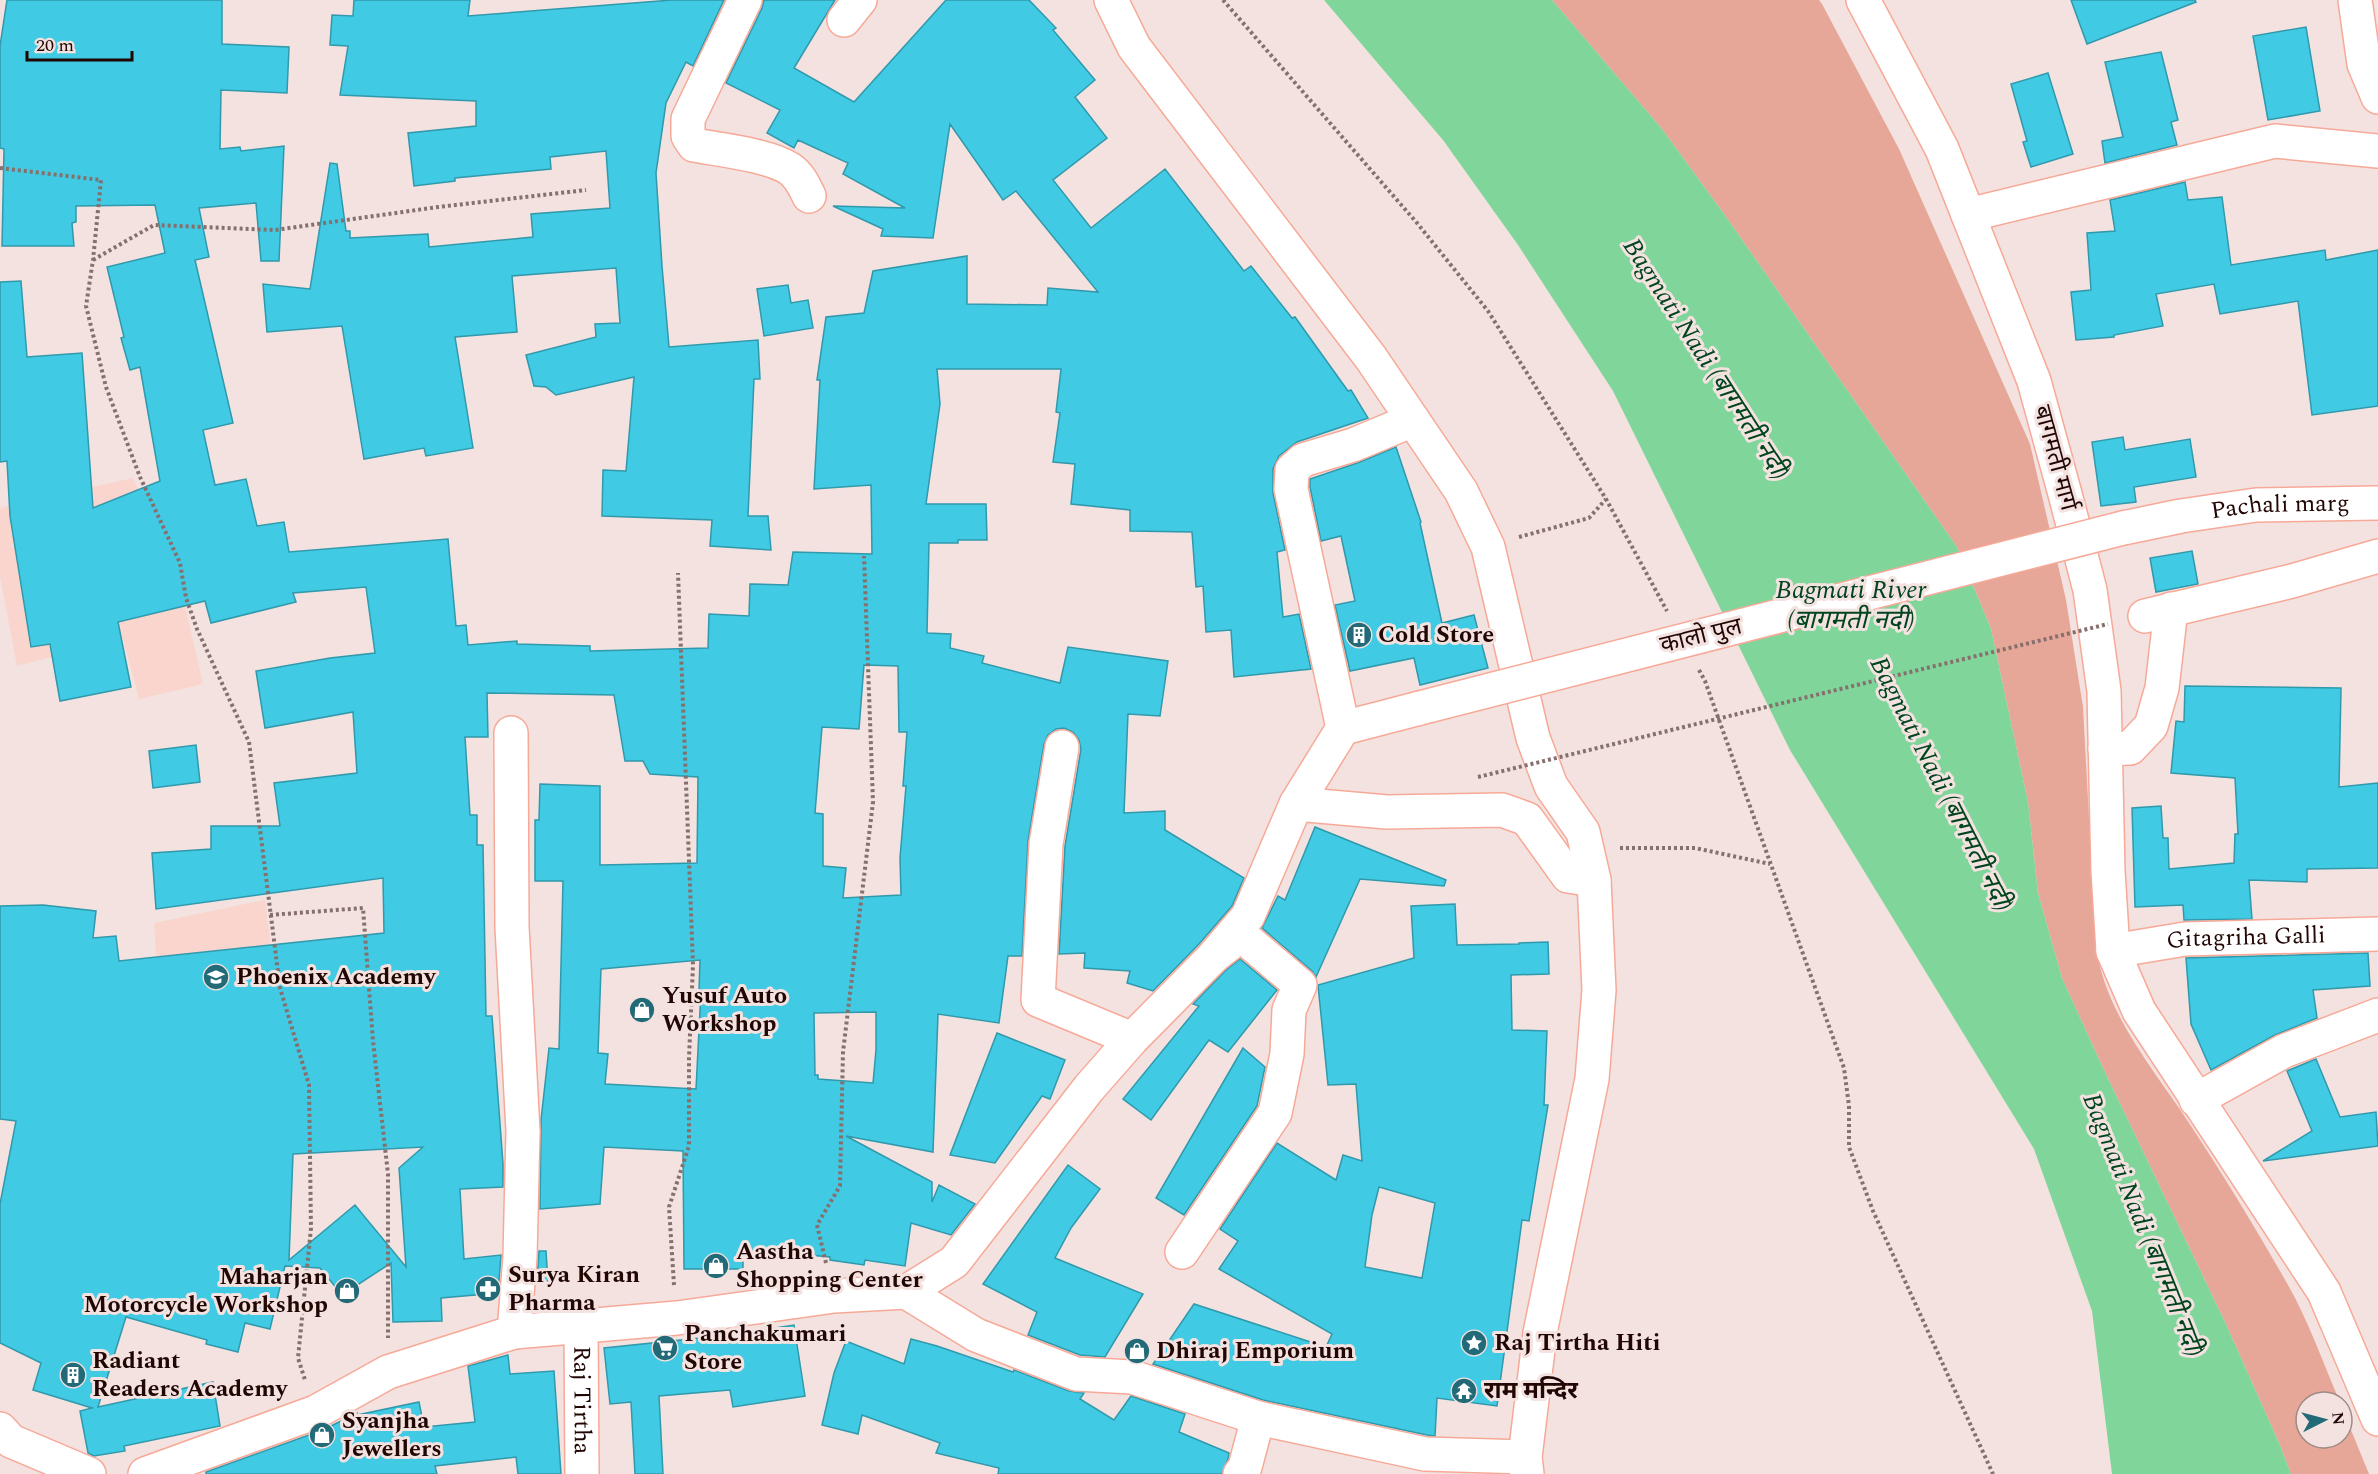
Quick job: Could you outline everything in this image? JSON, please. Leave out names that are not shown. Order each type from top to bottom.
[{"type":"street","points":[[746,0],[688,119],[688,136],[694,145],[776,162],[800,178],[809,196]]},
{"type":"street","points":[[906,1292],[976,1335],[1076,1374],[1132,1377],[1257,1418],[1425,1454],[1526,1466],[1540,1333],[1593,1079],[1599,990],[1594,880],[1583,832],[1551,786],[1533,738],[1488,547],[1461,491],[1371,358],[1134,47],[1111,0]]},
{"type":"street","name":"बागमती मार्ग","points":[[1863,0],[1942,149],[2034,381],[2090,590],[2104,692],[2108,871],[2113,951],[2139,1011],[2324,1292],[2378,1419]]},
{"type":"street","points":[[2355,0],[2364,64],[2378,97]]},
{"type":"street","points":[[1968,215],[2275,141],[2378,151]]},
{"type":"street","points":[[146,1474],[316,1412],[388,1372],[514,1332],[677,1318],[834,1296],[906,1292],[954,1262],[1089,1088],[1248,916],[1296,804],[1343,728],[1291,489],[1292,470],[1304,460],[1353,445],[1413,420]]},
{"type":"street","name":"Pachali marg","points":[[2123,528],[2181,516],[2256,505],[2378,503]]},
{"type":"street","name":"कालो पुल","points":[[1343,728],[2123,528]]},
{"type":"street","points":[[2105,749],[2130,748],[2151,726],[2162,688],[2158,613],[2292,581],[2378,556]]},
{"type":"street","points":[[511,733],[512,927],[523,1131],[520,1257],[514,1332]]},
{"type":"street","points":[[1062,747],[1046,844],[1038,1000],[1132,1039]]},
{"type":"street","points":[[1296,804],[1387,812],[1502,810],[1527,819],[1568,876],[1594,880]]},
{"type":"street","name":"Gitagriha Galli","points":[[2113,951],[2185,939],[2378,934]]},
{"type":"street","points":[[1182,1252],[1275,1113],[1287,1054],[1288,1010],[1300,985],[1240,935],[1212,957]]},
{"type":"street","points":[[2196,1100],[2284,1051],[2378,1015]]},
{"type":"street","name":"Raj Tirtha","points":[[580,1326],[582,1474]]},
{"type":"street","points":[[1240,1474],[1245,1467],[1257,1418]]},
{"type":"street","points":[[0,1430],[11,1441],[89,1474]]},
{"type":"path","points":[[1223,0],[1417,223],[1488,311],[1606,499],[1672,620]]},
{"type":"path","points":[[0,168],[100,180],[93,260],[86,306],[106,387],[140,477],[180,563],[186,598],[197,629],[249,742],[280,988],[309,1085],[311,1228],[298,1358],[316,1412]]},
{"type":"path","points":[[93,260],[153,225],[274,230],[438,207],[586,190]]},
{"type":"path","points":[[1488,547],[1589,518],[1606,499]]},
{"type":"path","points":[[834,1296],[817,1225],[840,1186],[843,1052],[873,802],[864,556]]},
{"type":"path","points":[[677,1318],[669,1208],[689,1146],[689,1058],[693,965],[678,573]]},
{"type":"path","points":[[1478,777],[2108,624]]},
{"type":"path","points":[[1694,660],[1705,681],[1844,1068],[1849,1106],[1849,1147],[1873,1211],[1992,1474]]},
{"type":"path","points":[[1587,848],[1695,848],[1771,864]]},
{"type":"path","points":[[270,915],[363,908],[373,1041],[388,1174],[388,1372]]},
{"type":"shaded area","points":[[1552,0],[1819,0],[1899,149],[2030,444],[2066,600],[2083,707],[2096,948],[2110,997],[2134,1042],[2229,1185],[2288,1285],[2335,1390],[2294,1390],[2294,1450],[2354,1450],[2354,1437],[2369,1474],[2291,1474],[2225,1322],[2062,978],[2038,893],[2028,802],[1991,629],[1957,547],[1662,129]]},
{"type":"shaded area","points":[[133,478],[178,576],[203,684],[139,699],[123,638],[17,666],[0,576],[0,508]]},
{"type":"shaded area","points":[[265,900],[272,957],[160,1008],[154,923]]},
{"type":"water","name":"Bagmati River (बागमती नदी)","points":[[1324,0],[1552,0],[1662,129],[1957,547],[1991,629],[2028,802],[2038,893],[2062,978],[2225,1322],[2291,1474],[2112,1474],[2092,1311],[2034,1149],[1790,750],[1613,391],[1518,245],[1443,140]]},
{"type":"building","points":[[7,0],[222,0],[222,44],[289,47],[287,93],[221,90],[220,149],[240,147],[241,151],[284,146],[279,261],[261,261],[256,203],[199,208],[209,257],[195,260],[233,423],[203,430],[215,485],[246,479],[257,526],[284,522],[289,552],[448,539],[456,626],[466,625],[468,645],[517,641],[517,644],[590,646],[590,651],[708,648],[709,614],[749,616],[750,584],[788,585],[793,552],[872,554],[871,485],[814,489],[820,380],[817,380],[826,317],[864,313],[873,271],[967,256],[967,304],[1047,305],[1048,288],[1098,292],[1016,191],[1003,200],[950,124],[933,238],[881,236],[883,229],[833,206],[905,208],[843,174],[848,163],[798,140],[794,148],[767,133],[780,110],[726,83],[764,0],[835,0],[794,68],[854,102],[946,0],[1029,0],[1056,28],[1053,30],[1095,80],[1075,97],[1107,138],[1053,180],[1091,228],[1165,169],[1244,271],[1251,266],[1292,318],[1295,317],[1348,391],[1351,390],[1368,418],[1297,442],[1279,456],[1273,469],[1273,493],[1285,550],[1277,552],[1283,617],[1299,614],[1311,669],[1234,677],[1231,630],[1206,632],[1203,586],[1196,587],[1192,532],[1130,531],[1130,510],[1071,504],[1075,464],[1053,462],[1060,413],[1056,412],[1061,369],[937,369],[940,404],[926,504],[986,504],[987,540],[929,543],[927,633],[951,634],[950,648],[984,656],[982,663],[1060,683],[1068,647],[1168,661],[1160,716],[1128,714],[1124,813],[1165,811],[1165,830],[1244,878],[1232,906],[1153,991],[1127,983],[1130,971],[1084,968],[1085,953],[1059,954],[1065,846],[1081,749],[1079,740],[1073,732],[1064,728],[1056,729],[1048,735],[1044,744],[1028,841],[1022,956],[1008,956],[999,1023],[938,1014],[933,1152],[846,1136],[932,1182],[932,1202],[939,1185],[975,1204],[951,1235],[911,1223],[905,1266],[865,1260],[864,1265],[830,1260],[830,1257],[743,1249],[743,1269],[684,1269],[683,1151],[604,1147],[600,1204],[540,1209],[541,1120],[549,1048],[559,1049],[563,881],[535,881],[535,820],[539,820],[540,784],[600,786],[600,865],[697,863],[698,777],[650,774],[643,761],[625,761],[614,695],[487,693],[488,737],[465,737],[470,815],[477,815],[477,845],[483,845],[486,1016],[492,1016],[503,1187],[460,1189],[464,1259],[501,1255],[498,1293],[441,1298],[442,1321],[393,1322],[391,1263],[342,1295],[320,1268],[285,1266],[270,1329],[245,1323],[238,1352],[206,1344],[207,1340],[126,1317],[98,1407],[213,1382],[220,1426],[124,1446],[125,1451],[94,1456],[88,1453],[80,1411],[92,1408],[33,1390],[41,1363],[0,1343],[0,1204],[16,1121],[0,1119],[0,906],[43,905],[96,911],[93,938],[116,936],[119,961],[384,933],[383,878],[156,909],[152,853],[211,849],[211,826],[280,826],[274,783],[357,773],[353,712],[265,728],[256,671],[375,653],[366,587],[293,593],[296,602],[211,623],[205,601],[118,622],[131,687],[60,701],[50,644],[31,647],[10,516],[7,461],[0,462],[0,282],[21,281],[27,357],[82,353],[93,508],[160,481],[140,367],[130,370],[121,338],[124,337],[107,267],[165,253],[155,205],[76,206],[76,222],[72,223],[74,246],[2,246],[4,149],[0,148],[0,46]],"holes":[[[864,665],[898,666],[899,732],[907,732],[903,786],[906,786],[900,858],[901,895],[843,898],[846,868],[823,866],[823,814],[815,813],[822,727],[859,729]],[[700,960],[699,991],[701,991],[696,1089],[605,1084],[608,1054],[598,1053],[601,969]],[[876,1012],[873,1083],[818,1079],[818,1075],[815,1075],[814,1013]],[[423,1147],[399,1168],[406,1267],[355,1205],[289,1260],[293,1154]]]},
{"type":"building","points":[[354,0],[470,0],[468,16],[672,0],[724,0],[693,66],[686,62],[666,103],[656,173],[662,266],[669,347],[758,340],[760,379],[754,379],[748,516],[768,516],[771,550],[710,546],[712,520],[602,516],[603,470],[626,471],[634,377],[556,395],[546,387],[534,386],[526,355],[596,337],[595,324],[620,323],[616,268],[512,276],[517,332],[455,337],[473,448],[426,456],[424,448],[364,459],[342,326],[267,332],[263,284],[310,289],[330,163],[337,164],[346,231],[350,231],[350,238],[428,234],[429,247],[533,237],[531,214],[610,208],[606,151],[550,157],[551,169],[455,178],[455,181],[414,186],[408,133],[476,126],[476,101],[340,95],[348,46],[330,45],[332,15],[353,16]]},
{"type":"building","points":[[2071,0],[2195,0],[2196,2],[2087,44]]},
{"type":"building","points":[[2306,27],[2320,111],[2268,120],[2253,36]]},
{"type":"building","points":[[2161,52],[2178,120],[2171,122],[2177,145],[2105,163],[2102,141],[2123,137],[2105,62]]},
{"type":"building","points":[[2048,73],[2073,154],[2031,167],[2023,142],[2027,141],[2011,84]]},
{"type":"building","points":[[2185,182],[2188,200],[2222,197],[2231,265],[2325,250],[2326,260],[2378,250],[2378,406],[2312,415],[2298,301],[2220,314],[2214,284],[2156,294],[2163,326],[2114,335],[2114,337],[2076,340],[2071,292],[2091,290],[2087,233],[2115,231],[2110,200]]},
{"type":"building","points":[[788,285],[791,303],[808,300],[813,328],[764,336],[757,289]]},
{"type":"building","points":[[2123,437],[2125,450],[2190,439],[2196,477],[2134,487],[2136,502],[2101,506],[2092,442]]},
{"type":"building","points":[[1396,447],[1421,522],[1442,623],[1474,615],[1488,668],[1420,685],[1414,658],[1350,671],[1335,605],[1355,601],[1341,536],[1321,541],[1310,479]]},
{"type":"building","points":[[2192,551],[2198,584],[2156,592],[2150,558]]},
{"type":"building","points":[[2185,686],[2341,688],[2339,787],[2378,783],[2378,868],[2307,869],[2307,882],[2249,880],[2252,919],[2184,920],[2183,905],[2135,907],[2132,808],[2161,806],[2163,838],[2168,838],[2169,869],[2234,863],[2235,834],[2238,834],[2235,778],[2171,773],[2176,721],[2184,722]]},
{"type":"building","points":[[196,745],[200,782],[153,788],[149,751]]},
{"type":"building","points":[[1315,827],[1446,880],[1444,886],[1360,879],[1316,977],[1262,928],[1278,896],[1285,900]]},
{"type":"building","points":[[1455,904],[1457,945],[1548,942],[1549,974],[1511,975],[1512,1030],[1547,1031],[1544,1105],[1548,1105],[1529,1221],[1522,1220],[1497,1406],[1437,1398],[1435,1436],[1263,1400],[1153,1364],[1194,1304],[1326,1347],[1332,1334],[1219,1269],[1238,1241],[1220,1229],[1277,1143],[1336,1180],[1343,1155],[1362,1161],[1356,1084],[1328,1085],[1318,985],[1414,958],[1411,906]],"holes":[[[1379,1187],[1435,1203],[1422,1278],[1365,1267],[1372,1215]]]},
{"type":"building","points":[[2368,953],[2370,986],[2313,990],[2317,1018],[2275,1035],[2211,1070],[2191,1024],[2186,958]]},
{"type":"building","points":[[1240,959],[1277,990],[1228,1052],[1209,1040],[1151,1120],[1123,1099],[1199,1006],[1193,1004]]},
{"type":"building","points":[[997,1033],[1065,1060],[1050,1099],[1042,1096],[995,1163],[950,1155]]},
{"type":"building","points":[[1243,1048],[1265,1067],[1257,1106],[1184,1215],[1156,1198]]},
{"type":"building","points":[[2316,1059],[2340,1117],[2376,1112],[2378,1146],[2263,1161],[2312,1131],[2287,1071]]},
{"type":"building","points":[[1068,1165],[1100,1189],[1071,1228],[1055,1258],[1143,1294],[1105,1357],[1080,1355],[1028,1335],[1037,1312],[983,1284]]},
{"type":"building","points":[[539,1251],[546,1251],[548,1282],[537,1282]]},
{"type":"building","points":[[794,1325],[805,1396],[733,1407],[730,1390],[659,1396],[663,1474],[635,1474],[631,1402],[610,1404],[604,1348],[729,1335]]},
{"type":"building","points":[[911,1339],[1013,1372],[1014,1370],[1069,1391],[1084,1393],[1080,1399],[1114,1420],[1131,1396],[1185,1414],[1179,1432],[1229,1453],[1222,1474],[998,1474],[999,1468],[936,1453],[940,1443],[862,1415],[858,1434],[822,1425],[834,1373],[846,1341],[904,1364]]},
{"type":"building","points":[[508,1355],[510,1374],[554,1371],[561,1474],[518,1474],[516,1457],[435,1466],[437,1474],[206,1474],[206,1472],[323,1430],[357,1413],[357,1415],[419,1402],[424,1427],[475,1422],[468,1366]]},
{"type":"place","name":"Cold Store","points":[[1359,635]]},
{"type":"place","name":"Phoenix Academy","points":[[216,977]]},
{"type":"place","name":"Yusuf Auto Workshop","points":[[642,1010]]},
{"type":"place","name":"Aastha Shopping Center","points":[[716,1266]]},
{"type":"place","name":"Surya Kiran Pharma","points":[[488,1289]]},
{"type":"place","name":"Maharjan Motorcycle Workshop","points":[[347,1291]]},
{"type":"place","name":"Raj Tirtha Hiti","points":[[1474,1343]]},
{"type":"place","name":"Panchakumari Store","points":[[665,1348]]},
{"type":"place","name":"Dhiraj Emporium","points":[[1137,1351]]},
{"type":"place","name":"Radiant Readers Academy","points":[[73,1375]]},
{"type":"place","name":"राम मन्दिर","points":[[1464,1391]]},
{"type":"place","name":"Syanjha Jewellers","points":[[322,1435]]},
{"type":"water label","name":"Bagmati Nadi (बागमती नदी)","points":[[1706,359]]},
{"type":"water label","name":"Bagmati Nadi (बागमती नदी)","points":[[1941,784]]},
{"type":"water label","name":"Bagmati Nadi (बागमती नदी)","points":[[2143,1225]]}]
